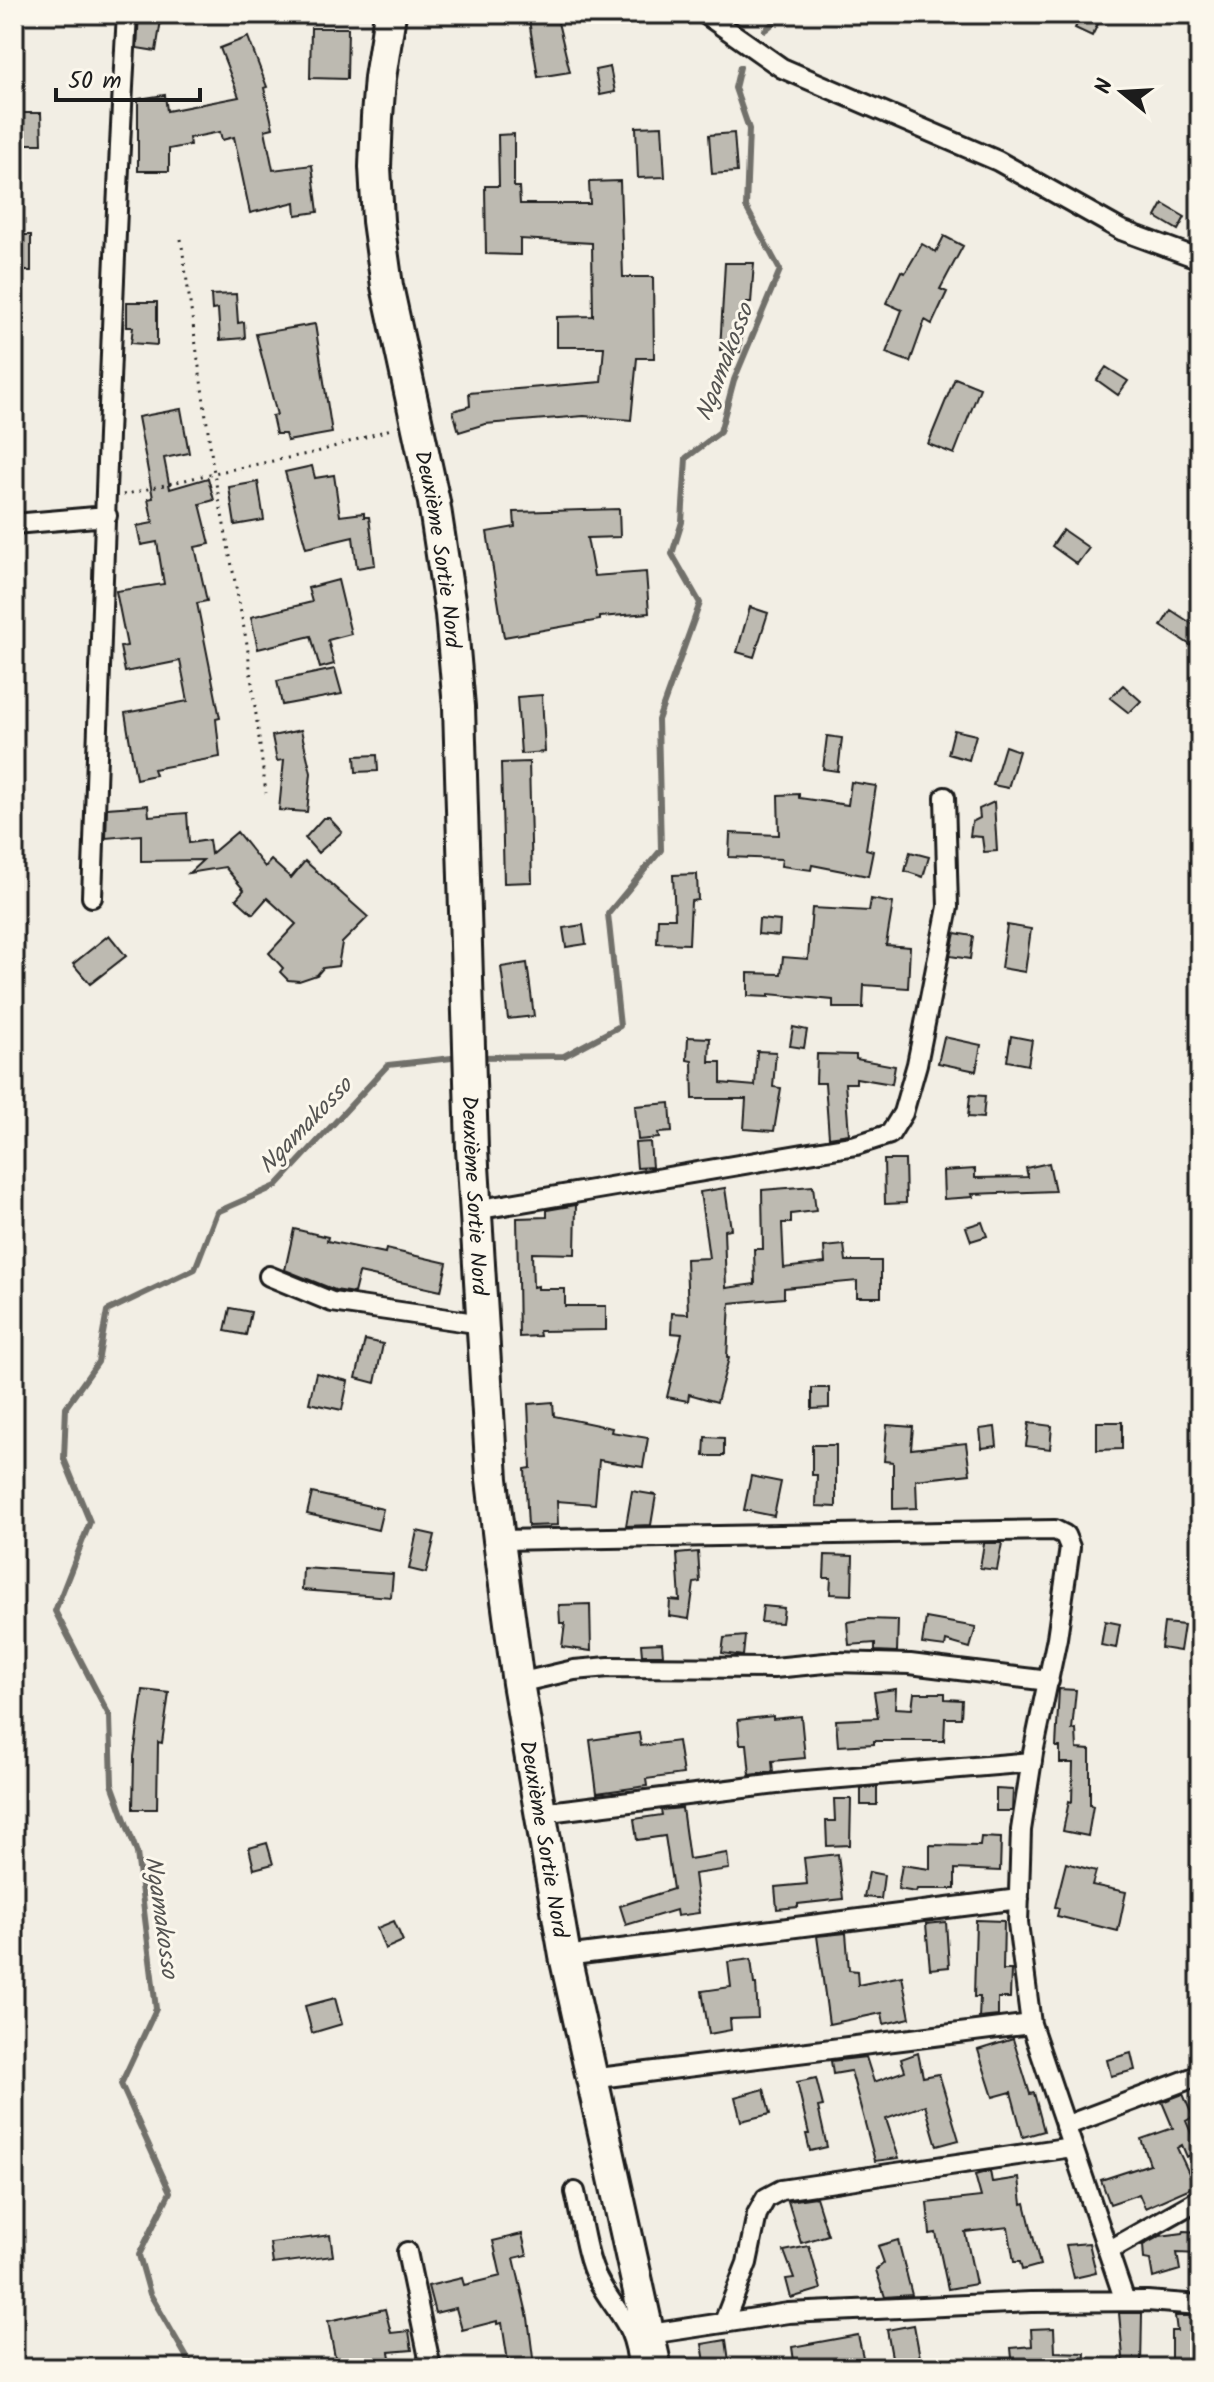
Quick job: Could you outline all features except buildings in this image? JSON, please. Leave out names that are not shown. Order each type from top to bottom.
[{"type":"main road","name":"Deuxième Sortie Nord","points":[[390,14],[377,117],[375,167],[378,221],[387,286],[434,502],[451,614],[459,707],[475,1210],[499,1540],[518,1683],[565,1956],[656,2368]]},
{"type":"street","points":[[92,897],[115,225],[127,14]]},
{"type":"street","points":[[705,14],[782,68],[998,161],[1121,230],[1200,259]]},
{"type":"street","points":[[14,524],[107,507]]},
{"type":"street","points":[[475,1210],[840,1147],[890,1134],[903,1113],[917,1064],[948,907],[945,797]]},
{"type":"street","points":[[269,1276],[332,1302],[482,1324]]},
{"type":"street","points":[[499,1540],[1055,1530],[1065,1535],[1070,1547],[1021,1830],[1018,1923],[1031,2024],[1125,2301]]},
{"type":"street","points":[[518,1683],[574,1670],[609,1667],[774,1668],[835,1662],[910,1664],[1049,1681]]},
{"type":"street","points":[[540,1813],[793,1782],[1032,1762]]},
{"type":"street","points":[[565,1956],[1019,1899]]},
{"type":"street","points":[[591,2079],[1031,2024]]},
{"type":"street","points":[[1065,2126],[1200,2075]]},
{"type":"street","points":[[724,2322],[747,2263],[757,2214],[766,2198],[781,2190],[1072,2147]]},
{"type":"street","points":[[575,2192],[596,2277],[623,2314],[636,2345],[638,2368]]},
{"type":"street","points":[[1108,2251],[1200,2199]]},
{"type":"street","points":[[407,2252],[431,2368]]},
{"type":"street","points":[[650,2334],[803,2312],[1031,2302],[1125,2301],[1200,2305]]},
{"type":"path","points":[[181,239],[214,473],[247,644],[266,793]]},
{"type":"path","points":[[107,507],[214,473],[317,452],[416,422]]},
{"type":"waterway","name":"Ngamakosso","points":[[765,30],[785,14]]},
{"type":"waterway","name":"Ngamakosso","points":[[477,1057],[564,1056],[620,1026],[608,914],[661,850],[658,720],[700,603],[672,554],[682,522],[686,458],[720,432],[734,380],[780,270],[746,207],[749,129],[735,88],[740,67]]},
{"type":"waterway","name":"Ngamakosso","points":[[193,2368],[150,2294],[139,2255],[170,2192],[121,2084],[156,2009],[137,1853],[112,1784],[110,1717],[55,1611],[90,1522],[64,1459],[66,1407],[98,1362],[107,1311],[195,1269],[217,1212],[276,1186],[388,1065],[461,1057]]}]
